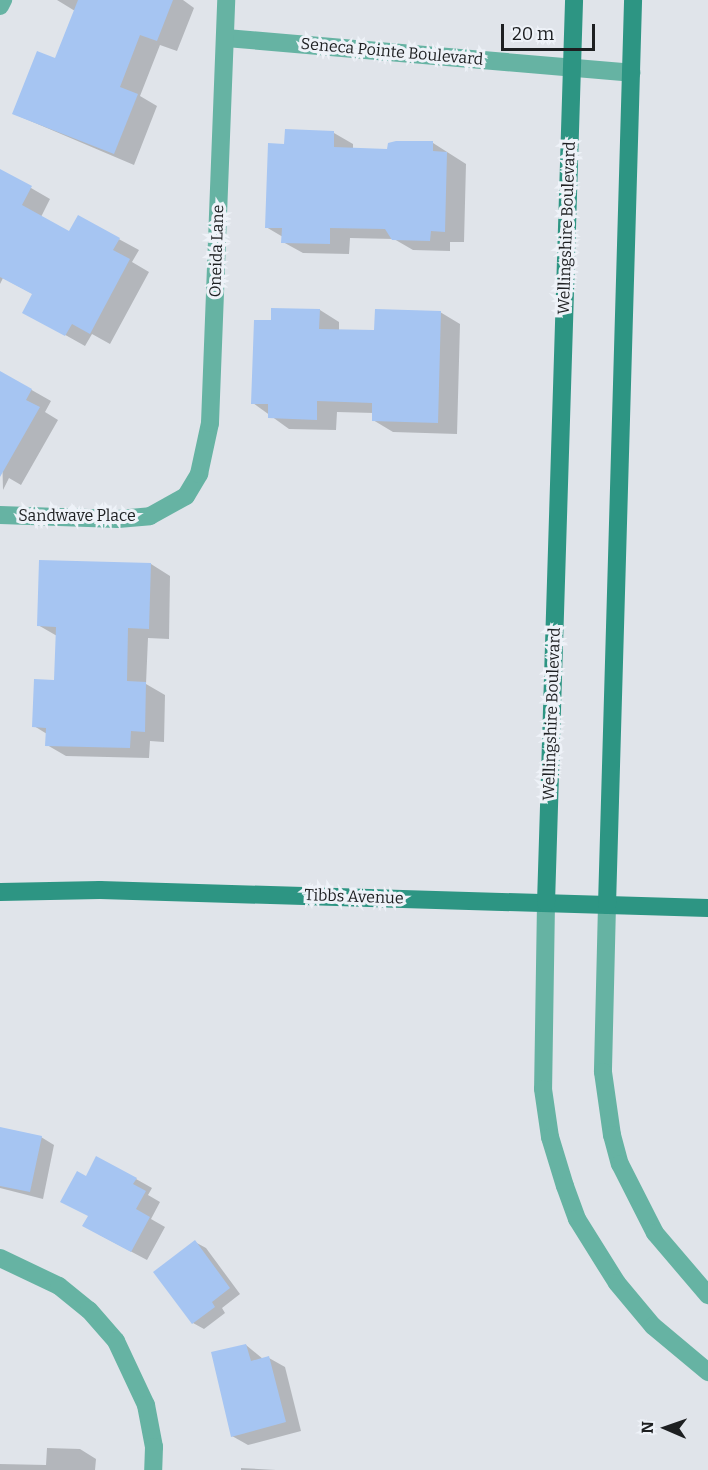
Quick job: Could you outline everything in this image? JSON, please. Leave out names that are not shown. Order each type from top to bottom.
[{"type":"street","points":[[0,6],[3,0]]},
{"type":"street","name":"Oneida Lane","points":[[186,496],[199,474],[210,423],[226,0]]},
{"type":"street","name":"Wellingshire Boulevard","points":[[574,0],[546,903],[543,1089],[550,1137],[568,1195],[595,1252],[653,1326],[708,1372]]},
{"type":"street","points":[[633,0],[603,1072],[612,1135],[620,1164],[655,1233],[708,1295]]},
{"type":"street","name":"Seneca Pointe Boulevard","points":[[226,38],[572,66],[631,73]]},
{"type":"street","name":"Sandwave Place","points":[[0,515],[118,519],[150,516],[186,496]]},
{"type":"street","name":"Tibbs Avenue","points":[[0,892],[100,890],[708,908]]},
{"type":"street","points":[[0,1258],[48,1279],[89,1310],[116,1341],[135,1376],[152,1436],[153,1470]]},
{"type":"building","points":[[78,0],[173,0],[157,41],[140,35],[120,87],[138,94],[114,154],[12,114],[37,51],[55,58]]},
{"type":"building","points":[[285,129],[334,131],[334,147],[387,149],[388,143],[396,141],[433,141],[433,151],[447,152],[445,232],[431,231],[430,241],[392,240],[385,229],[330,228],[330,244],[281,243],[282,228],[265,228],[268,143],[284,144]]},
{"type":"building","points":[[0,169],[32,186],[22,205],[69,231],[78,215],[120,238],[113,250],[130,259],[90,334],[72,324],[65,336],[22,313],[32,294],[0,277]]},
{"type":"building","points":[[271,308],[320,309],[319,329],[374,330],[375,309],[441,311],[438,423],[372,421],[372,403],[317,401],[317,420],[268,418],[268,404],[251,404],[254,320],[271,320]]},
{"type":"building","points":[[0,371],[32,389],[26,400],[40,407],[0,477]]},
{"type":"building","points":[[39,560],[151,563],[149,629],[128,628],[127,681],[146,682],[145,732],[131,731],[130,748],[45,746],[46,728],[32,727],[34,679],[54,680],[56,627],[37,626]]},
{"type":"building","points":[[0,1127],[42,1136],[30,1192],[0,1186]]},
{"type":"building","points":[[96,1156],[137,1178],[133,1184],[146,1191],[136,1209],[150,1217],[131,1252],[82,1226],[88,1216],[60,1202],[77,1171],[86,1176]]},
{"type":"building","points":[[195,1240],[230,1288],[212,1302],[215,1307],[192,1324],[153,1272]]},
{"type":"building","points":[[246,1344],[251,1361],[269,1356],[286,1422],[231,1437],[211,1352]]}]
